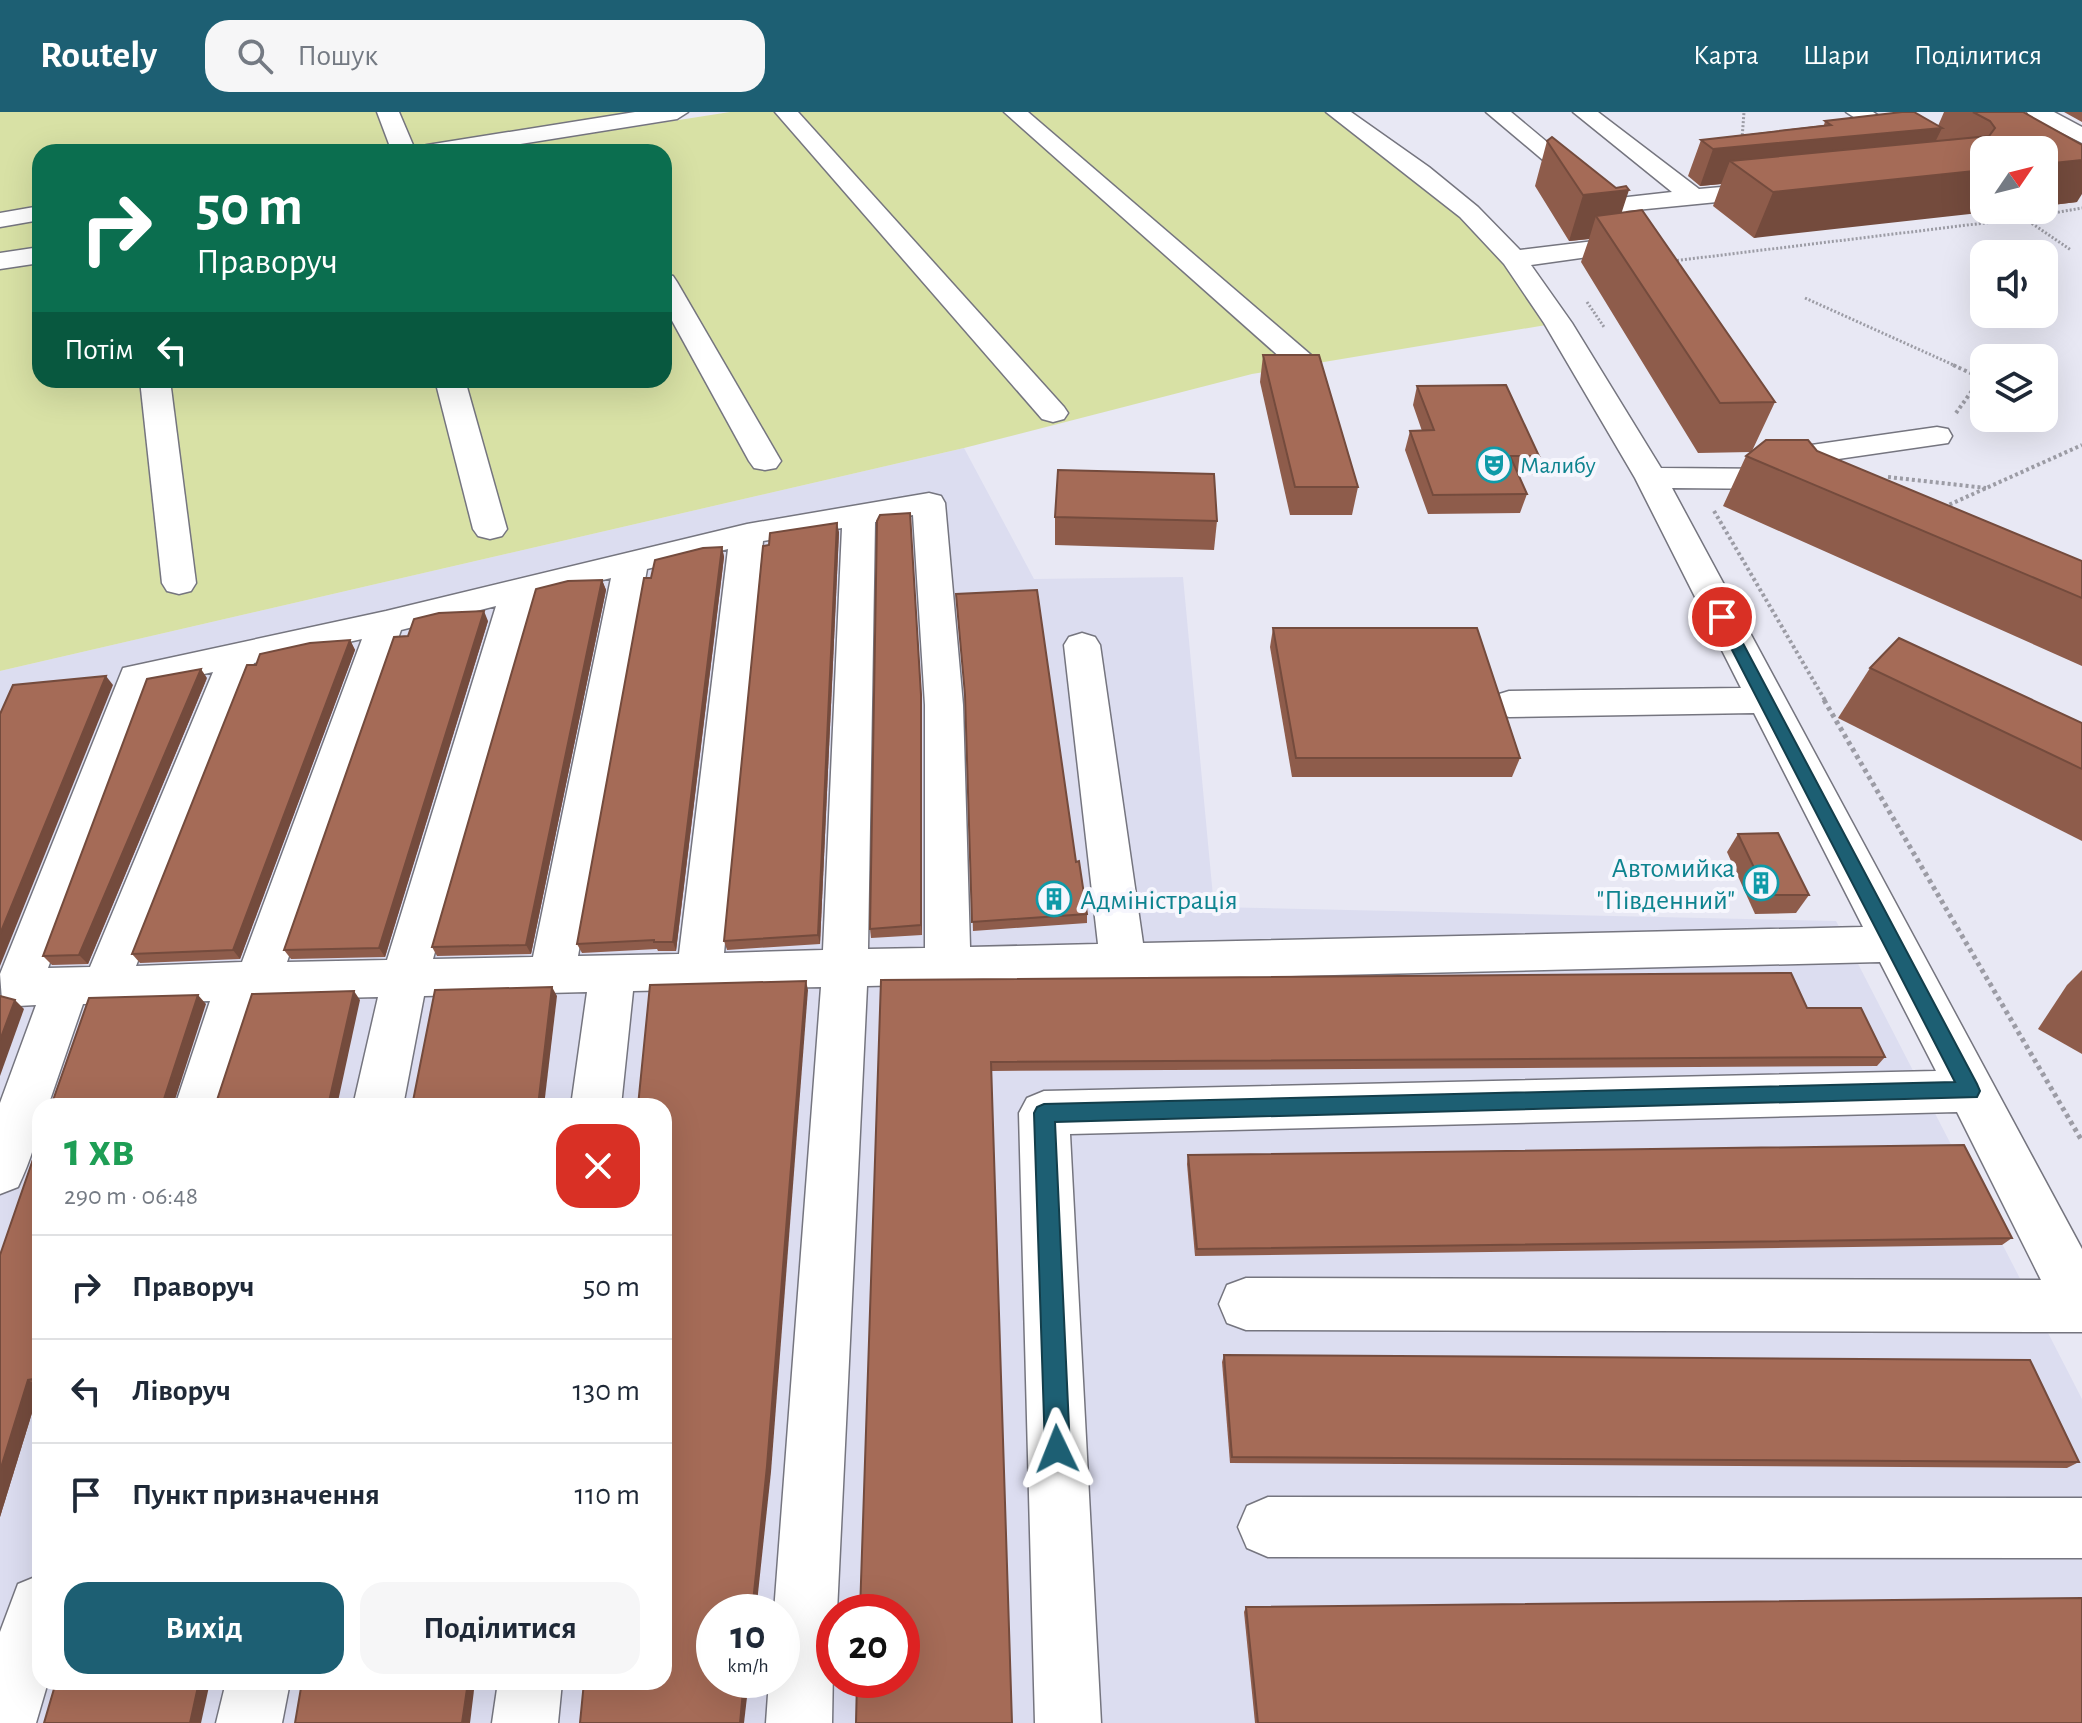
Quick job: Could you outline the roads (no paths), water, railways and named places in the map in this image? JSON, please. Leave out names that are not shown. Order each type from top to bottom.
[{"type":"street","points":[[388,112],[401,144]]},
{"type":"street","points":[[477,144],[677,112]]},
{"type":"street","points":[[786,112],[1053,413]]},
{"type":"street","points":[[1015,112],[1301,361]]},
{"type":"street","points":[[1246,1304],[2082,1304],[1651,478],[1558,323],[1514,259],[1469,212],[1421,172],[1337,112]]},
{"type":"street","points":[[1497,112],[1610,205],[1642,254],[1514,259]]},
{"type":"street","points":[[1584,112],[1694,197]]},
{"type":"street","points":[[1857,112],[1932,157]]},
{"type":"street","points":[[2038,112],[2082,136]]},
{"type":"street","points":[[577,128],[586,144]]},
{"type":"street","points":[[1610,205],[1802,187]]},
{"type":"street","points":[[0,220],[32,214]]},
{"type":"street","points":[[0,261],[32,256]]},
{"type":"street","points":[[672,296],[765,461]]},
{"type":"street","points":[[156,388],[179,583]]},
{"type":"street","points":[[452,388],[490,529]]},
{"type":"street","points":[[1651,478],[1782,468],[1946,425]]},
{"type":"street","points":[[1759,433],[1782,468],[1829,492]]},
{"type":"street","points":[[948,965],[944,705],[929,503],[747,534],[386,622],[136,677],[18,987],[1895,944]]},
{"type":"street","points":[[799,1723],[845,967],[859,514]]},
{"type":"street","points":[[700,970],[747,534]]},
{"type":"street","points":[[552,973],[631,562]]},
{"type":"street","points":[[380,1098],[405,977],[518,591]]},
{"type":"street","points":[[203,1098],[386,622]]},
{"type":"street","points":[[1082,645],[1123,961]]},
{"type":"street","points":[[34,1098],[239,654]]},
{"type":"street","points":[[1509,704],[1765,700]]},
{"type":"street","points":[[597,1098],[612,972]]},
{"type":"street","points":[[1068,1723],[1044,1113],[1970,1091]]},
{"type":"street","points":[[0,1171],[32,1102]]},
{"type":"street","points":[[1268,1527],[2082,1528]]},
{"type":"street","points":[[3,1723],[32,1631]]},
{"type":"street","points":[[249,1723],[256,1690]]},
{"type":"street","points":[[525,1723],[529,1690]]},
{"type":"place","name":"Малибу","points":[[1494,465]]},
{"type":"place","name":"Автомийка \"Південний\"","points":[[1761,883]]},
{"type":"place","name":"Адміністрація","points":[[1054,899]]}]
